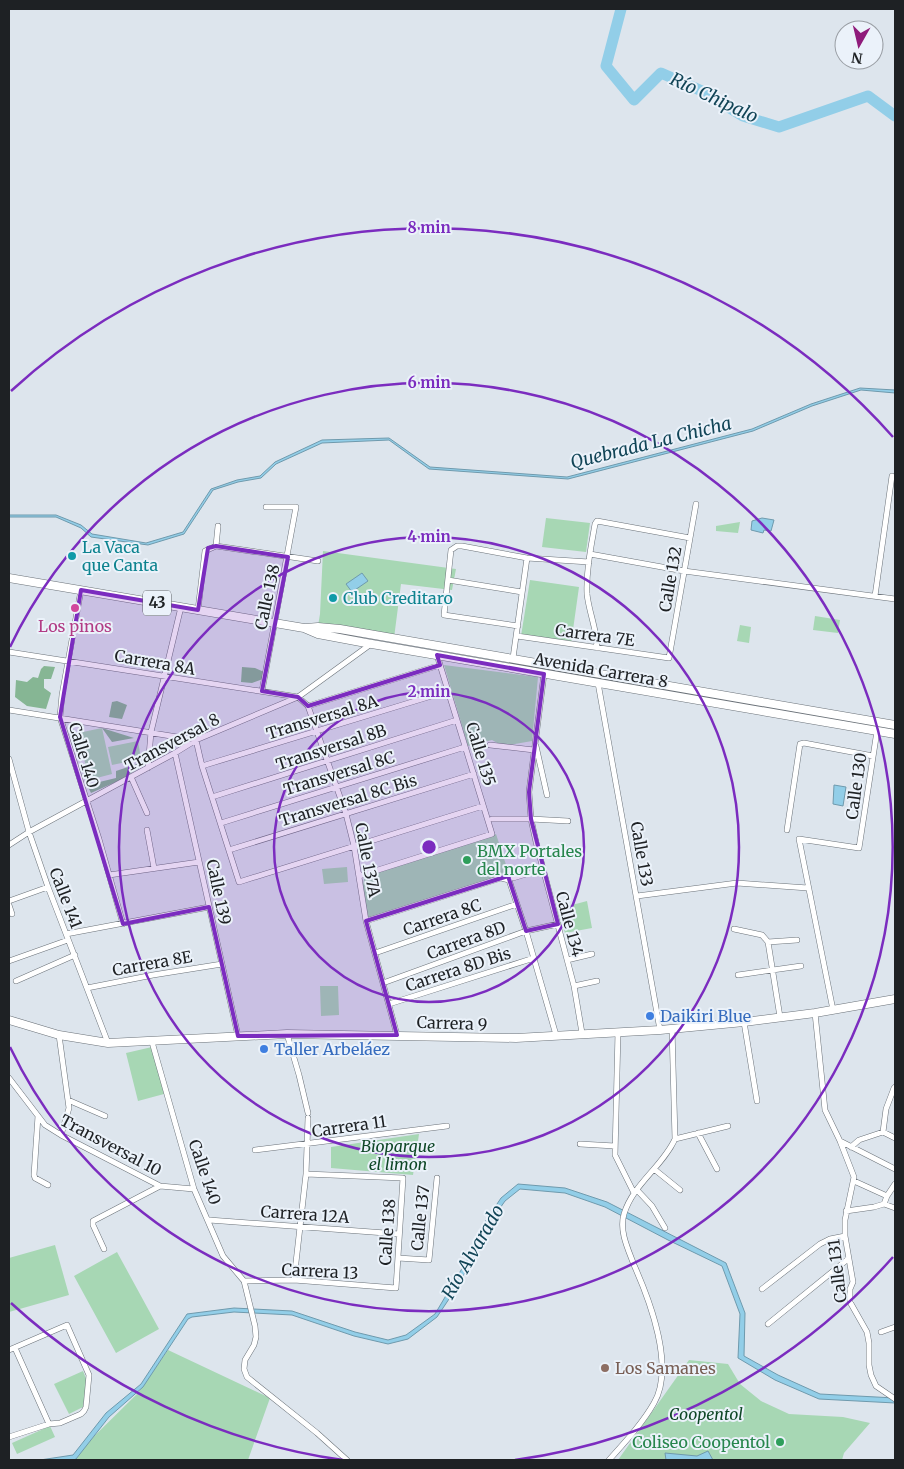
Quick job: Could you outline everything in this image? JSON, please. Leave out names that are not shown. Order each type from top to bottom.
[{"type":"main road","name":"Avenida Carrera 8","points":[[9,578],[304,628],[318,627],[340,630],[513,658],[895,724]]},
{"type":"main road","name":"Avenida Carrera 8","points":[[304,628],[318,634],[371,644],[895,734]]},
{"type":"main road","name":"Carrera 9","points":[[9,1020],[59,1035],[108,1043],[287,1034],[516,1038],[660,1030],[744,1022],[815,1013],[895,999]]},
{"type":"street","points":[[875,596],[892,476]]},
{"type":"street","name":"Calle 132","points":[[669,658],[696,504]]},
{"type":"street","name":"Calle 138","points":[[262,692],[273,623],[288,556],[296,507],[266,507]]},
{"type":"street","points":[[597,648],[595,626],[587,593],[590,554],[597,521],[690,538]]},
{"type":"street","points":[[216,546],[218,526]]},
{"type":"street","points":[[198,610],[205,551],[216,546],[318,562]]},
{"type":"street","points":[[518,626],[444,615],[451,550],[457,546],[462,546],[527,558],[589,562]]},
{"type":"street","points":[[590,554],[684,571],[895,599]]},
{"type":"street","points":[[513,658],[527,558]]},
{"type":"street","points":[[448,580],[522,592]]},
{"type":"street","name":"Calle 140","points":[[80,590],[60,717],[123,924]]},
{"type":"street","points":[[148,768],[151,732],[181,607]]},
{"type":"street","name":"Carrera 7E","points":[[517,636],[669,658]]},
{"type":"street","name":"Transversal 8","points":[[9,845],[29,832],[196,740],[298,697],[371,644]]},
{"type":"street","name":"Carrera 8A","points":[[9,652],[298,697]]},
{"type":"street","name":"Calle 135","points":[[359,876],[492,834],[437,655]]},
{"type":"street","points":[[308,706],[440,665]]},
{"type":"street","name":"Calle 134","points":[[544,674],[529,792],[531,819],[574,986],[582,1033]]},
{"type":"street","name":"Calle 133","points":[[598,683],[660,1030]]},
{"type":"street","name":"Transversal 8A","points":[[202,766],[448,691]]},
{"type":"street","name":"Calle 137A","points":[[298,697],[308,706],[346,814],[354,846],[366,921],[397,1035]]},
{"type":"street","points":[[9,710],[196,740],[202,766],[239,882],[483,806]]},
{"type":"street","name":"Transversal 8B","points":[[212,797],[457,720]]},
{"type":"street","name":"Calle 130","points":[[808,888],[799,839],[856,848],[860,845],[877,731]]},
{"type":"street","points":[[535,743],[547,795]]},
{"type":"street","points":[[787,830],[800,744],[804,743],[873,756]]},
{"type":"street","points":[[490,744],[534,750]]},
{"type":"street","name":"Transversal 8C","points":[[220,823],[465,747]]},
{"type":"street","name":"Calle 139","points":[[175,753],[238,1036]]},
{"type":"street","name":"Calle 141","points":[[9,759],[29,832],[48,887],[108,1043]]},
{"type":"street","name":"Transversal 8C Bis","points":[[229,850],[474,774]]},
{"type":"street","points":[[130,777],[146,813]]},
{"type":"street","points":[[492,819],[531,819],[568,822]]},
{"type":"street","points":[[147,830],[154,868]]},
{"type":"street","points":[[109,875],[200,862]]},
{"type":"street","points":[[514,878],[543,869]]},
{"type":"street","points":[[366,921],[501,878],[509,880],[556,1035]]},
{"type":"street","points":[[637,896],[736,883],[808,888],[833,1010]]},
{"type":"street","points":[[9,901],[48,887]]},
{"type":"street","name":"Carrera 8C","points":[[375,953],[517,904]]},
{"type":"street","points":[[9,905],[12,914]]},
{"type":"street","points":[[9,961],[67,937],[209,907]]},
{"type":"street","name":"Carrera 8D","points":[[383,983],[526,931],[558,924]]},
{"type":"street","points":[[734,929],[762,935],[768,942],[780,1017]]},
{"type":"street","points":[[768,942],[797,940]]},
{"type":"street","points":[[567,960],[592,954]]},
{"type":"street","points":[[16,981],[75,955]]},
{"type":"street","name":"Carrera 8D Bis","points":[[388,1004],[534,958]]},
{"type":"street","name":"Carrera 8E","points":[[88,988],[222,964]]},
{"type":"street","points":[[738,975],[801,966]]},
{"type":"street","points":[[574,986],[597,981]]},
{"type":"street","points":[[815,1013],[824,1110],[840,1142],[854,1181],[887,1196]]},
{"type":"street","points":[[744,1022],[757,1101]]},
{"type":"street","points":[[609,1460],[648,1411],[658,1392],[661,1381],[663,1355],[646,1292],[622,1231],[624,1214],[636,1192],[670,1151],[675,1139],[672,1028]]},
{"type":"street","points":[[618,1032],[615,1154],[636,1192],[652,1206],[665,1228]]},
{"type":"street","points":[[287,1034],[308,1115],[306,1174],[294,1280]]},
{"type":"street","points":[[59,1035],[68,1100],[68,1116],[61,1136]]},
{"type":"street","name":"Calle 140","points":[[152,1042],[194,1190],[223,1256],[244,1281],[256,1336],[254,1345],[245,1360],[244,1369],[247,1377],[317,1433],[347,1460]]},
{"type":"street","name":"Transversal 10","points":[[9,1078],[45,1125],[61,1136],[160,1186],[194,1190]]},
{"type":"street","points":[[883,1132],[889,1099],[894,1088]]},
{"type":"street","points":[[889,1099],[895,1102]]},
{"type":"street","points":[[68,1100],[105,1116]]},
{"type":"street","points":[[38,1116],[34,1175],[35,1178],[48,1185]]},
{"type":"street","name":"Carrera 11","points":[[255,1150],[447,1126]]},
{"type":"street","points":[[675,1139],[728,1126]]},
{"type":"street","points":[[851,1147],[859,1140],[883,1132],[895,1138]]},
{"type":"street","points":[[698,1133],[717,1169]]},
{"type":"street","points":[[840,1142],[895,1169]]},
{"type":"street","points":[[580,1144],[615,1146]]},
{"type":"street","points":[[654,1169],[680,1190]]},
{"type":"street","name":"Calle 138","points":[[306,1174],[404,1178],[396,1288]]},
{"type":"street","name":"Calle 137","points":[[398,1258],[429,1260],[436,1178]]},
{"type":"street","name":"Calle 131","points":[[854,1181],[846,1210],[844,1236],[853,1282],[849,1295],[850,1302],[867,1332],[870,1343],[869,1365],[876,1386],[895,1399]]},
{"type":"street","points":[[884,1204],[895,1184]]},
{"type":"street","points":[[104,1250],[93,1221],[160,1186]]},
{"type":"street","points":[[846,1210],[884,1204],[895,1208]]},
{"type":"street","name":"Carrera 12A","points":[[208,1220],[400,1234]]},
{"type":"street","points":[[762,1289],[820,1244],[830,1239],[844,1236]]},
{"type":"street","points":[[768,1324],[848,1259]]},
{"type":"street","name":"Carrera 13","points":[[244,1281],[294,1280],[396,1288]]},
{"type":"street","points":[[9,1350],[67,1325],[89,1375],[86,1407],[81,1414],[60,1423],[49,1424],[9,1437]]},
{"type":"street","points":[[880,1332],[895,1327]]},
{"type":"street","points":[[15,1348],[49,1424]]},
{"type":"highlighted area","points":[[216,546],[288,557],[262,691],[298,697],[308,706],[440,665],[437,655],[544,674],[529,792],[531,819],[558,924],[526,931],[508,876],[366,921],[397,1035],[238,1036],[209,907],[123,924],[60,717],[81,590],[198,610],[208,548]]},
{"type":"green space","points":[[546,518],[590,523],[586,552],[542,547]]},
{"type":"green space","points":[[740,522],[738,533],[716,531],[716,526]]},
{"type":"green space","points":[[323,551],[456,569],[452,590],[401,584],[394,638],[318,626]]},
{"type":"green space","points":[[530,580],[579,587],[571,644],[521,636]]},
{"type":"green space","points":[[815,616],[840,620],[838,633],[813,630]]},
{"type":"green space","points":[[740,625],[751,627],[749,643],[737,641]]},
{"type":"green space","points":[[444,665],[538,677],[532,741],[503,746],[492,740],[468,746]]},
{"type":"green space","points":[[44,666],[55,667],[51,679],[44,679],[44,688],[51,693],[46,709],[27,706],[15,697],[16,680],[27,682],[33,677],[38,678]]},
{"type":"green space","points":[[242,667],[255,668],[264,672],[263,679],[252,683],[241,682]]},
{"type":"green space","points":[[117,701],[127,705],[122,719],[109,717],[112,702]]},
{"type":"green space","points":[[102,728],[112,774],[89,780],[78,733]]},
{"type":"green space","points":[[102,728],[134,738],[112,742]]},
{"type":"green space","points":[[138,741],[141,759],[112,765],[108,747]]},
{"type":"green space","points":[[140,763],[143,766],[118,781],[91,793],[87,785],[116,778],[116,771]]},
{"type":"green space","points":[[496,834],[509,874],[367,919],[362,889],[365,875]]},
{"type":"green space","points":[[347,867],[348,882],[324,884],[322,869]]},
{"type":"green space","points":[[587,901],[592,928],[565,933],[557,909]]},
{"type":"green space","points":[[320,986],[338,986],[339,1015],[321,1016]]},
{"type":"green space","points":[[152,1047],[164,1094],[138,1101],[126,1053]]},
{"type":"green space","name":"Bioparque el limon","points":[[419,1134],[413,1175],[331,1168],[331,1147]]},
{"type":"green space","points":[[55,1245],[69,1295],[9,1312],[9,1258]]},
{"type":"green space","points":[[117,1252],[159,1329],[116,1353],[74,1276]]},
{"type":"green space","points":[[168,1350],[270,1398],[248,1460],[70,1460],[137,1394]]},
{"type":"green space","name":"Coopentol","points":[[689,1360],[728,1364],[740,1384],[761,1401],[789,1414],[843,1417],[870,1423],[844,1453],[842,1460],[618,1460]]},
{"type":"green space","points":[[83,1371],[87,1381],[83,1407],[69,1414],[54,1384]]},
{"type":"green space","points":[[50,1426],[55,1437],[17,1454],[12,1443]]},
{"type":"water","points":[[860,388],[895,390],[895,393],[861,390],[812,406],[753,431],[568,479],[429,469],[389,440],[322,443],[276,464],[261,478],[238,482],[213,490],[184,534],[148,545],[91,537],[81,528],[56,517],[9,517],[9,515],[56,515],[81,525],[92,534],[146,543],[183,532],[211,489],[237,480],[260,476],[275,462],[322,440],[389,438],[430,467],[567,477],[752,429],[811,404]]},
{"type":"water","points":[[762,518],[774,520],[771,531],[764,530],[763,533],[751,530],[752,521]]},
{"type":"water","points":[[362,573],[368,581],[352,592],[346,584]]},
{"type":"water","points":[[834,785],[846,787],[843,806],[833,804]]},
{"type":"water","name":"Río Alvarado","points":[[518,1184],[565,1188],[607,1202],[726,1263],[745,1313],[744,1356],[778,1375],[820,1394],[895,1398],[895,1403],[819,1399],[775,1380],[738,1358],[740,1314],[722,1266],[605,1207],[565,1193],[520,1189],[505,1201],[489,1224],[474,1257],[437,1317],[408,1339],[388,1344],[354,1336],[292,1315],[234,1312],[192,1317],[188,1319],[143,1387],[109,1417],[76,1459],[40,1460],[73,1455],[106,1413],[141,1384],[187,1314],[234,1308],[292,1311],[355,1332],[388,1340],[406,1335],[435,1314],[470,1255],[485,1222],[501,1198]]},
{"type":"water","points":[[708,1451],[713,1460],[666,1460],[665,1453],[697,1456]]},
{"type":"waterway","name":"Río Chipalo","points":[[621,9],[606,66],[634,100],[661,73],[702,91],[743,116],[779,127],[868,96],[895,116]]},
{"type":"place","name":"La Vaca que Canta","points":[[72,556]]},
{"type":"place","name":"Club Creditaro","points":[[333,598]]},
{"type":"place","name":"Los pinos","points":[[75,608]]},
{"type":"place","name":"BMX Portales del norte","points":[[467,860]]},
{"type":"place","name":"Daikiri Blue","points":[[650,1016]]},
{"type":"place","name":"Taller Arbeláez","points":[[264,1049]]},
{"type":"place","name":"Los Samanes","points":[[605,1368]]},
{"type":"place","name":"Coliseo Coopentol","points":[[780,1442]]},
{"type":"water label","name":"Quebrada La Chicha","points":[[651,443]]}]
